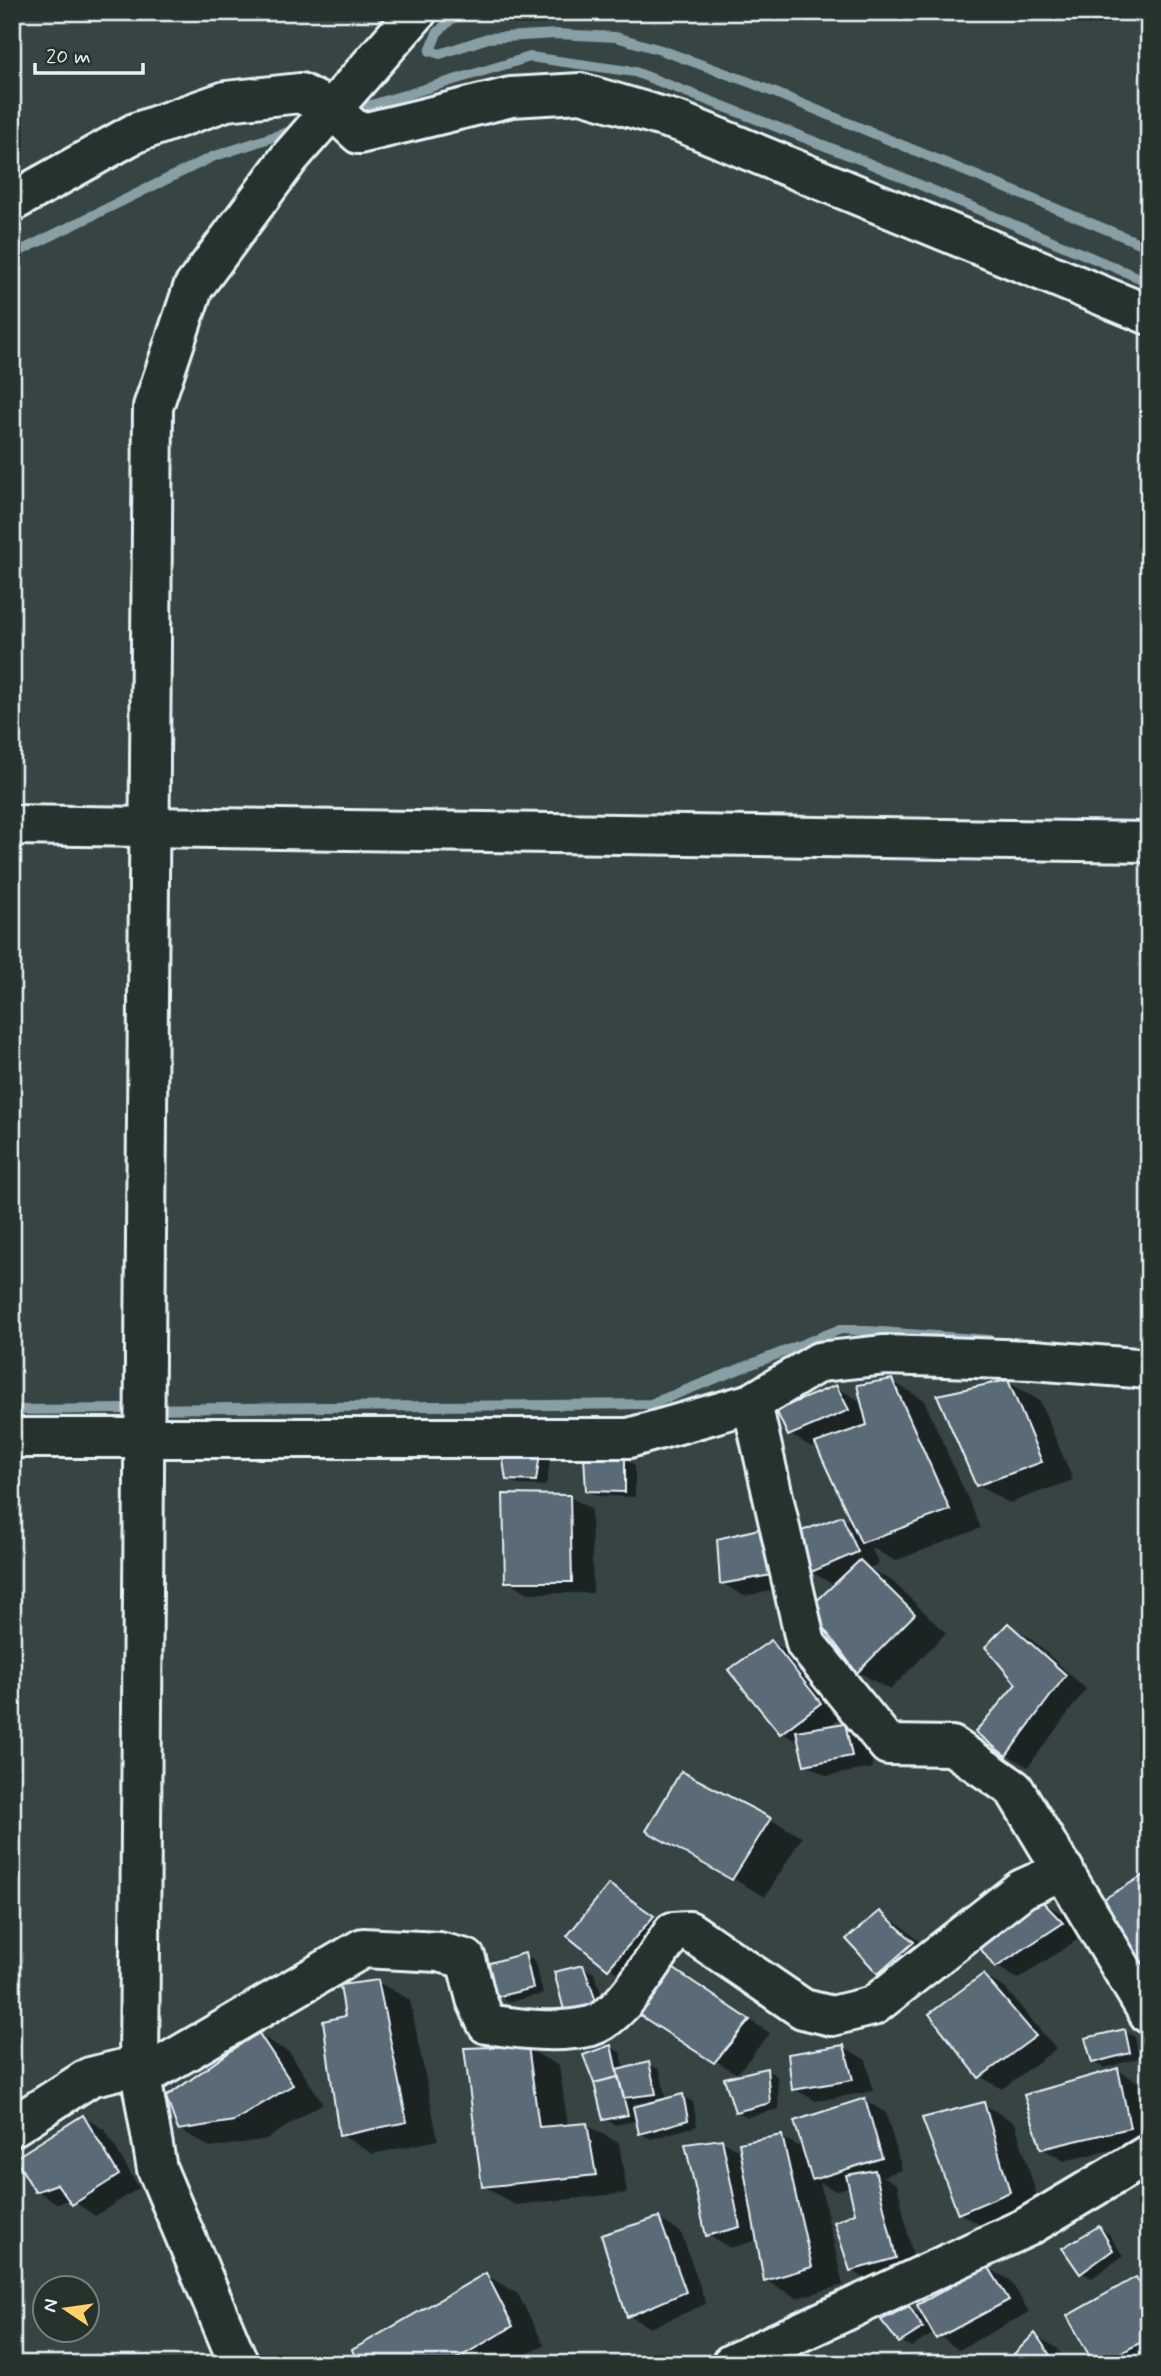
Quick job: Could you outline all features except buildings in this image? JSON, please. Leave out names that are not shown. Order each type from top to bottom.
[{"type":"street","points":[[239,2364],[157,2169],[140,2071],[152,825],[153,407],[193,288],[290,157],[417,12]]},
{"type":"street","points":[[12,202],[135,134],[226,101],[299,93],[332,110],[359,134],[511,97],[581,93],[680,122],[1149,315]]},
{"type":"street","points":[[12,825],[1149,842]]},
{"type":"street","points":[[12,1438],[629,1438],[752,1403],[819,1362],[885,1354],[1033,1360],[1149,1369]]},
{"type":"street","points":[[752,1403],[806,1644],[888,1745],[952,1746],[1014,1789],[1149,2014]]},
{"type":"street","points":[[12,2127],[90,2077],[140,2071],[363,1948],[439,1952],[466,1959],[476,1999],[487,2024],[529,2031],[593,2026],[627,1999],[673,1933],[689,1931],[803,2010],[832,2016],[873,2006],[1022,1889],[1064,1870]]},
{"type":"street","points":[[731,2364],[1027,2227],[1149,2154]]},
{"type":"waterway","points":[[459,12],[437,33],[430,51],[440,54],[488,38],[556,34],[616,37],[661,50],[749,82],[1149,247]]},
{"type":"waterway","points":[[348,112],[530,57],[635,72],[859,159],[1149,282]]},
{"type":"waterway","points":[[12,255],[212,157],[300,128]]},
{"type":"waterway","points":[[12,1410],[651,1404],[841,1329],[989,1340]]}]
